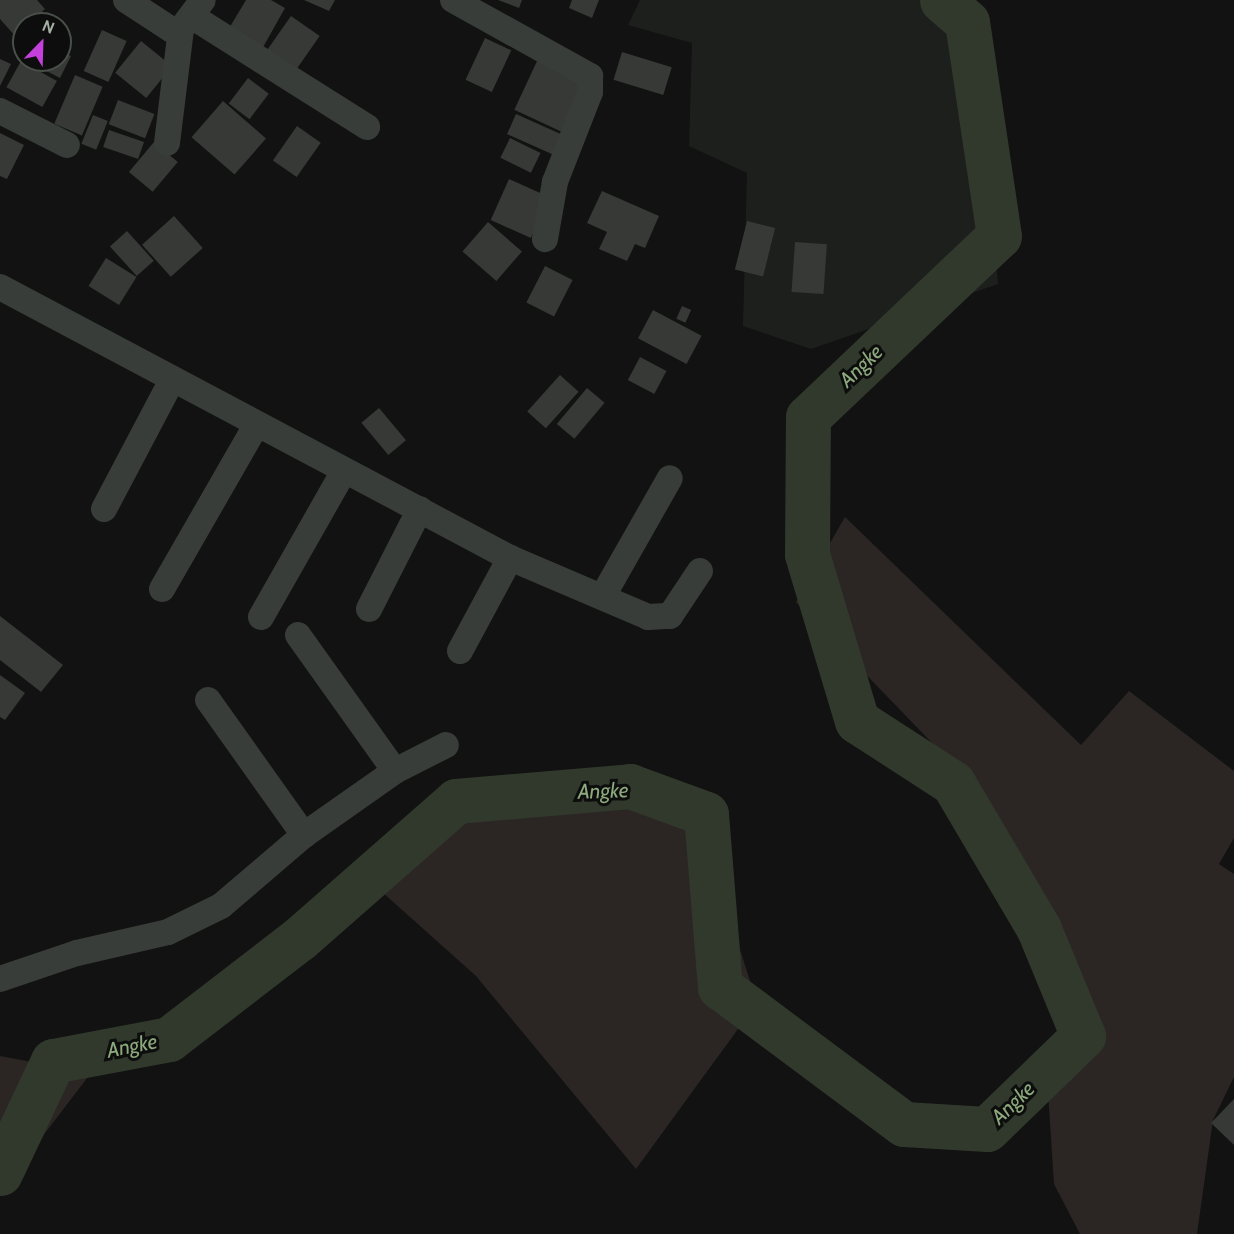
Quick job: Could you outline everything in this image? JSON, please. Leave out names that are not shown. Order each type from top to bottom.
[{"type":"street","points":[[126,0],[162,27],[192,15]]},
{"type":"street","points":[[453,0],[590,76],[590,92],[555,182],[545,239]]},
{"type":"street","points":[[192,15],[367,128]]},
{"type":"street","points":[[167,143],[192,15]]},
{"type":"street","points":[[0,111],[67,145]]},
{"type":"street","points":[[0,287],[510,558],[604,594],[648,617],[670,616],[700,571]]},
{"type":"street","points":[[104,508],[172,380]]},
{"type":"street","points":[[162,589],[257,424]]},
{"type":"street","points":[[261,617],[344,471]]},
{"type":"street","points":[[604,594],[670,478]]},
{"type":"street","points":[[369,609],[420,509]]},
{"type":"street","points":[[460,651],[510,558]]},
{"type":"street","points":[[298,635],[395,771]]},
{"type":"street","points":[[208,700],[303,835]]},
{"type":"street","points":[[0,979],[77,953],[168,932],[221,906],[303,835],[395,771],[446,745]]},
{"type":"shaded area","points":[[640,0],[973,0],[998,284],[811,349],[743,326],[747,173],[689,146],[692,43],[628,25]]},
{"type":"shaded area","points":[[845,517],[1081,745],[1129,691],[1234,771],[1234,838],[1219,864],[1234,874],[1234,1077],[1213,1120],[1197,1234],[1080,1234],[1054,1184],[1047,1076],[1073,998],[961,773],[796,602]]},
{"type":"shaded area","points":[[610,791],[696,811],[757,1003],[636,1169],[476,976],[363,875],[479,803]]},
{"type":"shaded area","points":[[0,1056],[91,1073],[0,1192]]},
{"type":"building","points":[[0,0],[37,0],[45,9],[42,12],[12,12],[12,33],[0,19]]},
{"type":"building","points":[[246,0],[271,0],[285,8],[262,49],[228,30]]},
{"type":"building","points":[[304,0],[335,0],[329,11]]},
{"type":"building","points":[[498,0],[522,0],[519,8]]},
{"type":"building","points":[[572,0],[599,0],[592,18],[569,8]]},
{"type":"building","points":[[291,16],[320,36],[292,75],[263,55]]},
{"type":"building","points":[[102,30],[127,41],[108,82],[84,71]]},
{"type":"building","points":[[485,38],[511,50],[492,92],[466,80]]},
{"type":"building","points":[[141,41],[172,66],[146,98],[115,73]]},
{"type":"building","points":[[622,52],[672,67],[663,95],[614,80]]},
{"type":"building","points":[[0,59],[11,64],[0,86]]},
{"type":"building","points":[[538,59],[588,82],[564,133],[514,110]]},
{"type":"building","points":[[15,72],[41,72],[57,81],[42,107],[6,87]]},
{"type":"building","points":[[48,72],[63,72],[60,78]]},
{"type":"building","points":[[75,75],[103,87],[82,136],[54,124]]},
{"type":"building","points":[[248,78],[269,94],[250,119],[229,104]]},
{"type":"building","points":[[118,100],[154,114],[145,138],[109,124]]},
{"type":"building","points":[[223,101],[266,138],[235,175],[192,137]]},
{"type":"building","points":[[516,114],[564,135],[555,155],[507,134]]},
{"type":"building","points":[[93,115],[108,121],[96,150],[81,144]]},
{"type":"building","points":[[297,126],[321,143],[297,177],[273,160]]},
{"type":"building","points":[[109,130],[144,142],[138,159],[103,147]]},
{"type":"building","points":[[0,133],[24,145],[7,179],[0,176]]},
{"type":"building","points":[[510,138],[541,153],[531,173],[500,158]]},
{"type":"building","points":[[154,142],[178,162],[153,192],[129,172]]},
{"type":"building","points":[[509,179],[549,197],[531,238],[491,220]]},
{"type":"building","points":[[602,191],[659,216],[645,248],[635,244],[627,261],[599,249],[607,232],[587,223]]},
{"type":"building","points":[[174,216],[203,248],[171,277],[142,245]]},
{"type":"building","points":[[747,221],[775,228],[763,277],[735,270]]},
{"type":"building","points":[[488,222],[522,252],[496,281],[462,251]]},
{"type":"building","points":[[127,231],[154,261],[137,276],[110,246]]},
{"type":"building","points":[[795,242],[827,244],[823,294],[792,292]]},
{"type":"building","points":[[106,258],[137,277],[119,305],[89,286]]},
{"type":"building","points":[[545,266],[573,280],[554,317],[526,303]]},
{"type":"building","points":[[682,306],[691,310],[685,323],[676,319]]},
{"type":"building","points":[[653,310],[702,336],[687,364],[638,338]]},
{"type":"building","points":[[640,357],[666,371],[654,394],[628,380]]},
{"type":"building","points":[[560,375],[579,392],[546,428],[527,411]]},
{"type":"building","points":[[587,388],[605,403],[574,439],[557,424]]},
{"type":"building","points":[[379,408],[406,440],[388,455],[361,423]]},
{"type":"building","points":[[0,616],[63,665],[41,692],[0,660]]},
{"type":"building","points":[[0,675],[25,693],[5,720],[0,717]]},
{"type":"building","points":[[1234,1099],[1234,1145],[1211,1123]]},
{"type":"waterway","name":"Angke","points":[[0,1173],[53,1061],[169,1039],[299,939],[456,801],[630,786],[706,814],[720,987],[904,1124],[987,1129],[1083,1036],[1039,929],[953,783],[857,721],[807,554],[808,417],[999,236],[967,22],[942,0]]}]
